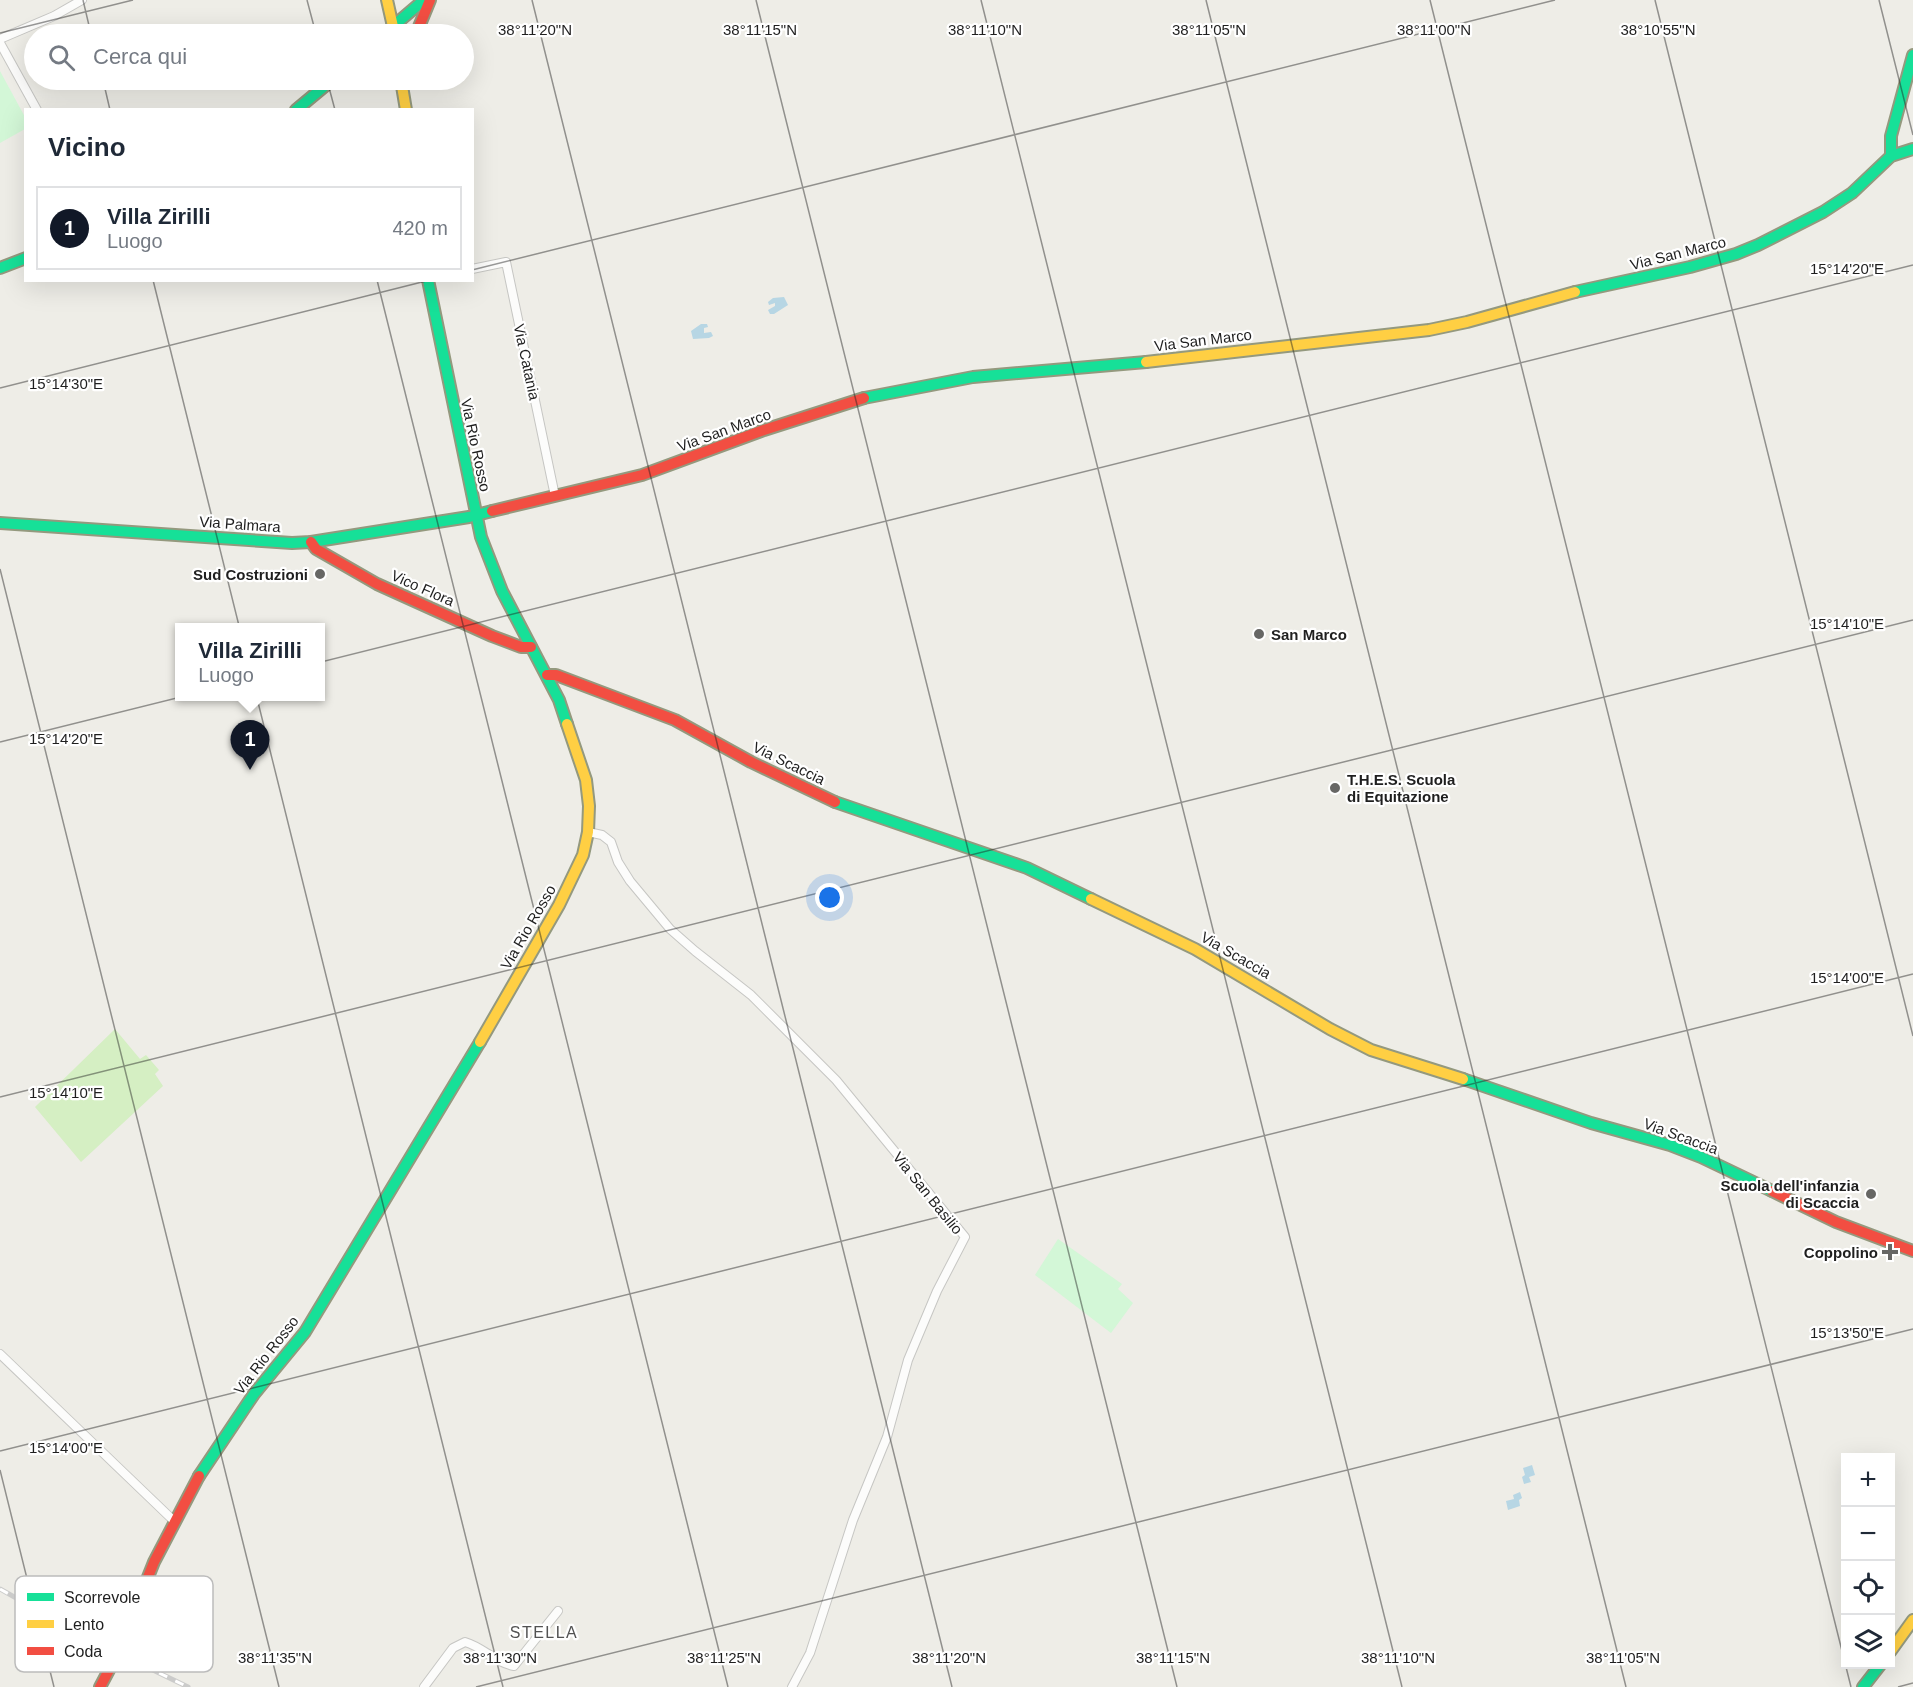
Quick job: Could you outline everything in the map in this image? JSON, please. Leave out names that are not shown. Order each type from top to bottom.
[{"type":"street","points":[[35,24],[82,0]]},
{"type":"street","points":[[387,0],[392,24]]},
{"type":"street","points":[[399,24],[424,0]]},
{"type":"street","points":[[420,24],[430,0]]},
{"type":"street","points":[[405,16],[413,18],[415,24]]},
{"type":"street","points":[[0,39],[24,29]]},
{"type":"street","points":[[0,43],[24,86]]},
{"type":"street","points":[[1892,156],[1891,136],[1913,55]]},
{"type":"street","points":[[26,90],[36,108]]},
{"type":"street","points":[[298,108],[320,90]]},
{"type":"street","points":[[403,90],[406,108]]},
{"type":"street","points":[[406,108],[408,90]]},
{"type":"street","name":"Via San Marco","points":[[476,515],[642,475],[764,430],[877,395],[973,377],[1179,359],[1266,347],[1430,330],[1467,322],[1553,297],[1690,267],[1758,245],[1823,212],[1852,193],[1892,156],[1913,149]]},
{"type":"street","points":[[0,268],[24,259]]},
{"type":"street","name":"Via Catania","points":[[474,269],[506,262],[555,496]]},
{"type":"street","name":"Via Rio Rosso","points":[[148,1576],[204,1465],[228,1428],[311,1322],[559,906],[583,855],[588,832],[589,806],[585,780],[559,700],[502,591],[487,555],[476,515],[428,282]]},
{"type":"street","name":"Via Palmara","points":[[0,523],[291,543],[311,542],[476,515]]},
{"type":"street","name":"Vico Flora","points":[[311,542],[316,549],[377,584],[492,636],[521,647],[531,647]]},
{"type":"street","name":"Via Scaccia","points":[[547,675],[556,675],[675,720],[760,766],[833,801],[1027,867],[1196,949],[1330,1029],[1371,1050],[1441,1071],[1591,1123],[1670,1145],[1701,1157],[1836,1222],[1913,1251]]},
{"type":"street","name":"Via San Basilio","points":[[588,832],[602,835],[611,842],[618,862],[630,881],[670,928],[694,951],[751,995],[836,1080],[965,1237],[937,1292],[908,1360],[887,1437],[853,1520],[810,1653],[792,1687]]},
{"type":"street","points":[[0,1354],[174,1521]]},
{"type":"street","points":[[424,1687],[453,1648],[465,1642],[506,1665],[514,1666],[558,1611]]},
{"type":"street","points":[[1895,1645],[1913,1620]]},
{"type":"street","points":[[1863,1687],[1878,1669]]},
{"type":"street","name":"Via Rio Rosso","points":[[100,1687],[108,1672]]},
{"type":"green space","points":[[0,71],[24,115],[24,130],[0,143]]},
{"type":"green space","points":[[115,1029],[140,1059],[146,1055],[159,1070],[155,1074],[163,1086],[81,1162],[35,1107]]},
{"type":"green space","points":[[1058,1239],[1122,1284],[1118,1289],[1133,1303],[1111,1333],[1035,1275]]},
{"type":"water","points":[[784,297],[788,305],[770,314],[768,310],[775,306],[775,303],[769,305],[768,302],[773,298]]},
{"type":"water","points":[[701,324],[707,324],[708,327],[704,328],[704,333],[711,332],[713,336],[693,339],[691,331]]},
{"type":"water","points":[[1532,1465],[1535,1475],[1529,1477],[1531,1482],[1524,1484],[1523,1468]]},
{"type":"water","points":[[1520,1492],[1522,1498],[1519,1500],[1520,1506],[1508,1510],[1506,1501],[1514,1499],[1513,1495]]},
{"type":"railway","points":[[0,1589],[15,1597]]},
{"type":"railway","points":[[157,1672],[188,1687]]},
{"type":"traffic: fast","points":[[396,24],[424,0]]},
{"type":"traffic: fast","points":[[1891,156],[1891,136],[1913,55]]},
{"type":"traffic: fast","points":[[298,108],[320,90]]},
{"type":"traffic: fast","points":[[1575,292],[1690,267],[1758,245],[1823,212],[1852,193],[1891,156],[1913,149]]},
{"type":"traffic: fast","points":[[0,268],[24,259]]},
{"type":"traffic: fast","points":[[428,282],[481,537],[502,591],[559,700],[567,724]]},
{"type":"traffic: fast","points":[[864,398],[973,377],[1146,362]]},
{"type":"traffic: fast","points":[[0,523],[292,543],[469,517],[492,511]]},
{"type":"traffic: fast","points":[[835,802],[1027,868],[1091,899]]},
{"type":"traffic: fast","points":[[199,1476],[254,1394],[305,1332],[480,1042]]},
{"type":"traffic: fast","points":[[1463,1079],[1591,1123],[1670,1145],[1701,1157],[1772,1191]]},
{"type":"traffic: fast","points":[[1863,1687],[1877,1669]]},
{"type":"traffic: slow","points":[[387,0],[392,24]]},
{"type":"traffic: slow","points":[[403,90],[406,108]]},
{"type":"traffic: slow","points":[[1146,362],[1429,330],[1467,322],[1575,292]]},
{"type":"traffic: slow","points":[[480,1042],[559,905],[583,855],[588,832],[589,806],[586,780],[567,724]]},
{"type":"traffic: slow","points":[[1091,899],[1195,949],[1330,1029],[1371,1050],[1463,1079]]},
{"type":"traffic: slow","points":[[1895,1645],[1913,1620]]},
{"type":"traffic: jam","points":[[420,24],[430,0]]},
{"type":"traffic: jam","points":[[492,511],[642,475],[764,430],[864,398]]},
{"type":"traffic: jam","points":[[311,542],[316,549],[377,584],[492,636],[521,647],[531,647]]},
{"type":"traffic: jam","points":[[547,675],[556,675],[675,720],[751,762],[835,802]]},
{"type":"traffic: jam","points":[[1772,1191],[1836,1222],[1913,1251]]},
{"type":"traffic: jam","points":[[148,1576],[199,1476]]},
{"type":"traffic: jam","points":[[100,1687],[108,1672]]},
{"type":"place","name":"Sud Costruzioni","points":[[320,574]]},
{"type":"place","name":"San Marco","points":[[1259,634]]},
{"type":"place","name":"Villa Zirilli","points":[[250,770]]},
{"type":"place","name":"T.H.E.S. Scuola di Equitazione","points":[[1335,788]]},
{"type":"place","name":"Scuola dell'infanzia di Scaccia","points":[[1871,1194]]},
{"type":"place","name":"Coppolino","points":[[1890,1252]]},
{"type":"district","name":"STELLA","points":[[544,1632]]}]
